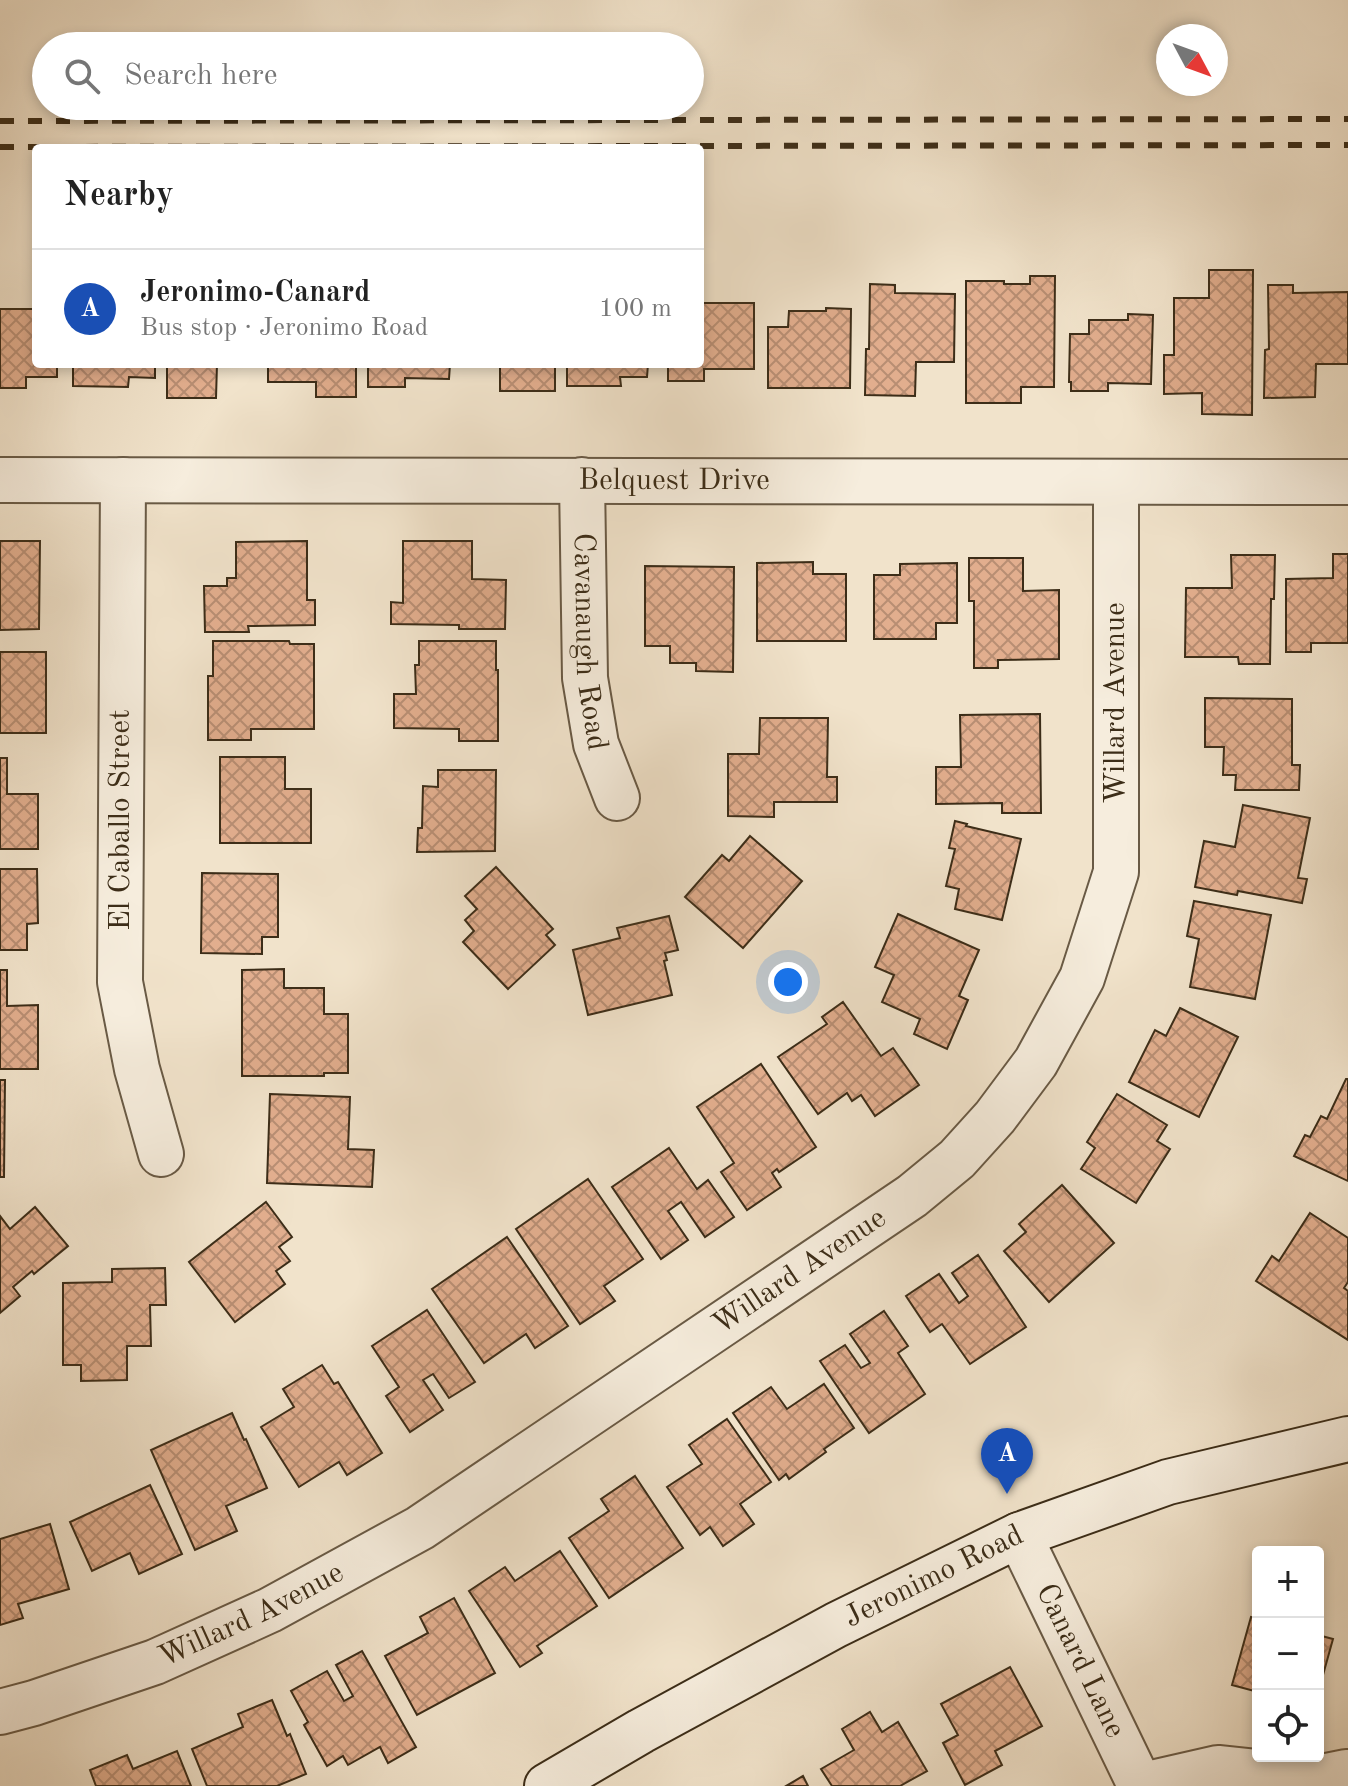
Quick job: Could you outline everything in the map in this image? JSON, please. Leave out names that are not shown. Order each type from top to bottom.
[{"type":"street","name":"Belquest Drive","points":[[0,480],[1348,482]]},
{"type":"street","name":"El Caballo Street","points":[[123,480],[120,982],[137,1069],[161,1154]]},
{"type":"street","name":"Cavanaugh Road","points":[[582,480],[585,678],[596,744],[617,798]]},
{"type":"street","name":"Willard Avenue","points":[[0,1712],[155,1662],[270,1610],[420,1528],[912,1196],[957,1159],[995,1117],[1036,1062],[1082,978],[1116,872],[1116,482]]},
{"type":"street","name":"Jeronimo Road","points":[[547,1786],[836,1625],[1019,1535],[1168,1482],[1348,1439]]},
{"type":"street","name":"Canard Lane","points":[[1019,1535],[1140,1786]]},
{"type":"street","points":[[1140,1786],[1218,1768],[1316,1778],[1347,1767]]},
{"type":"building","points":[[1209,270],[1253,270],[1252,415],[1202,414],[1202,393],[1164,394],[1164,355],[1174,355],[1174,298],[1209,298]]},
{"type":"building","points":[[1030,276],[1055,276],[1054,387],[1021,387],[1021,403],[966,403],[966,281],[1030,284]]},
{"type":"building","points":[[870,284],[895,285],[895,293],[955,294],[954,362],[916,362],[915,396],[865,395]]},
{"type":"building","points":[[1268,285],[1293,285],[1293,293],[1348,292],[1348,364],[1316,364],[1315,397],[1264,398],[1265,350],[1269,349]]},
{"type":"building","points":[[704,303],[754,303],[754,369],[704,369],[704,381],[668,381],[668,368],[704,368]]},
{"type":"building","points":[[826,308],[851,309],[850,388],[768,388],[768,327],[788,327],[789,311],[826,311]]},
{"type":"building","points":[[0,309],[32,309],[32,368],[57,368],[57,377],[26,377],[26,388],[0,388]]},
{"type":"building","points":[[1128,314],[1153,315],[1151,384],[1108,383],[1108,391],[1071,391],[1070,334],[1089,334],[1089,320],[1128,320]]},
{"type":"building","points":[[73,368],[155,368],[155,378],[129,377],[128,387],[73,386]]},
{"type":"building","points":[[167,368],[217,368],[216,398],[167,398]]},
{"type":"building","points":[[268,368],[356,368],[356,397],[316,397],[316,382],[268,382]]},
{"type":"building","points":[[368,368],[450,368],[449,379],[405,378],[405,387],[368,387]]},
{"type":"building","points":[[500,368],[555,368],[555,391],[500,391]]},
{"type":"building","points":[[567,368],[648,368],[647,377],[620,377],[621,386],[567,386]]},
{"type":"building","points":[[0,541],[40,541],[39,629],[0,630]]},
{"type":"building","points":[[307,541],[307,600],[315,600],[315,625],[248,626],[249,632],[205,632],[204,586],[227,586],[227,578],[236,578],[236,542]]},
{"type":"building","points":[[403,541],[472,541],[472,579],[506,580],[505,629],[391,624],[391,602],[403,603]]},
{"type":"building","points":[[1333,554],[1348,554],[1348,643],[1311,643],[1311,652],[1286,652],[1286,579],[1333,578]]},
{"type":"building","points":[[1231,555],[1275,555],[1270,664],[1239,664],[1238,657],[1185,657],[1186,588],[1232,588]]},
{"type":"building","points":[[969,558],[1023,558],[1023,591],[1059,590],[1059,659],[998,660],[998,668],[974,668],[974,601],[969,601]]},
{"type":"building","points":[[813,562],[813,574],[846,574],[846,641],[757,641],[757,563]]},
{"type":"building","points":[[957,563],[957,623],[936,623],[936,639],[874,639],[874,575],[900,575],[900,564]]},
{"type":"building","points":[[645,566],[734,567],[733,672],[696,671],[696,663],[670,663],[670,646],[645,646]]},
{"type":"building","points":[[213,641],[314,644],[314,729],[251,729],[251,740],[208,740],[208,676],[213,676]]},
{"type":"building","points":[[419,641],[496,641],[498,741],[459,741],[459,729],[394,728],[394,694],[416,694],[415,665],[419,665]]},
{"type":"building","points":[[0,652],[46,652],[46,733],[0,733]]},
{"type":"building","points":[[1205,698],[1292,699],[1292,765],[1300,765],[1299,790],[1235,790],[1236,775],[1223,775],[1224,747],[1205,747]]},
{"type":"building","points":[[1040,714],[1041,813],[1002,813],[1002,803],[936,804],[936,767],[961,767],[960,715]]},
{"type":"building","points":[[760,718],[828,718],[827,777],[837,777],[837,802],[774,802],[774,817],[728,816],[728,754],[759,754]]},
{"type":"building","points":[[220,757],[285,757],[285,789],[311,789],[311,843],[220,843]]},
{"type":"building","points":[[0,758],[7,758],[7,794],[38,794],[38,849],[0,849]]},
{"type":"building","points":[[438,770],[496,770],[495,851],[417,852],[418,828],[422,828],[423,786],[438,787]]},
{"type":"building","points":[[1243,805],[1310,818],[1298,878],[1307,879],[1302,903],[1238,891],[1237,895],[1195,887],[1204,841],[1235,847]]},
{"type":"building","points":[[955,821],[1021,839],[1002,920],[955,909],[959,889],[946,886],[955,849],[949,848]]},
{"type":"building","points":[[750,836],[802,881],[743,948],[685,897],[722,855],[729,861]]},
{"type":"building","points":[[496,867],[553,929],[546,935],[555,945],[508,989],[463,942],[474,931],[465,920],[477,909],[465,896]]},
{"type":"building","points":[[0,869],[37,869],[38,923],[27,924],[27,950],[0,950]]},
{"type":"building","points":[[202,873],[278,874],[278,937],[262,937],[262,954],[201,953]]},
{"type":"building","points":[[1194,901],[1271,915],[1255,999],[1190,987],[1199,939],[1187,936]]},
{"type":"building","points":[[898,914],[979,950],[959,996],[968,1000],[947,1049],[914,1034],[920,1019],[882,1002],[894,975],[875,967]]},
{"type":"building","points":[[669,916],[678,950],[665,953],[672,995],[588,1015],[573,950],[620,938],[617,928]]},
{"type":"building","points":[[284,969],[284,988],[324,988],[324,1014],[348,1014],[348,1073],[242,1076],[242,970]]},
{"type":"building","points":[[0,970],[7,970],[7,1006],[38,1005],[38,1069],[0,1069]]},
{"type":"building","points":[[843,1002],[881,1056],[893,1048],[919,1085],[875,1116],[861,1095],[852,1101],[847,1093],[818,1114],[778,1057],[827,1024],[822,1017]]},
{"type":"building","points":[[1180,1008],[1238,1037],[1199,1117],[1129,1082],[1155,1030],[1166,1036]]},
{"type":"building","points":[[761,1064],[816,1147],[779,1172],[777,1169],[772,1173],[781,1187],[747,1210],[721,1172],[734,1163],[697,1107]]},
{"type":"building","points":[[1346,1079],[1348,1181],[1294,1156],[1305,1135],[1310,1137],[1321,1116],[1327,1119]]},
{"type":"building","points":[[0,1080],[5,1080],[4,1177],[0,1177]]},
{"type":"building","points":[[270,1094],[350,1097],[348,1149],[374,1150],[372,1187],[267,1183]]},
{"type":"building","points":[[1117,1094],[1167,1125],[1157,1141],[1170,1149],[1136,1203],[1081,1169],[1095,1148],[1087,1142]]},
{"type":"building","points":[[669,1148],[697,1189],[708,1180],[734,1217],[705,1237],[681,1202],[668,1211],[688,1240],[661,1259],[612,1187]]},
{"type":"building","points":[[588,1179],[643,1259],[604,1286],[615,1301],[580,1324],[516,1229]]},
{"type":"building","points":[[1062,1185],[1114,1243],[1049,1302],[1004,1251],[1026,1232],[1019,1224]]},
{"type":"building","points":[[266,1202],[292,1237],[279,1247],[290,1261],[276,1271],[285,1284],[235,1322],[189,1262]]},
{"type":"building","points":[[35,1207],[68,1246],[13,1287],[20,1296],[0,1313],[0,1216],[10,1229]]},
{"type":"building","points":[[1310,1213],[1348,1238],[1348,1282],[1344,1288],[1348,1291],[1348,1340],[1256,1281],[1272,1256],[1279,1261]]},
{"type":"building","points":[[507,1237],[568,1326],[535,1348],[526,1334],[484,1363],[432,1289]]},
{"type":"building","points":[[978,1255],[1026,1327],[970,1364],[942,1324],[930,1332],[906,1296],[939,1274],[959,1303],[968,1296],[952,1273]]},
{"type":"building","points":[[165,1268],[166,1305],[150,1305],[151,1346],[127,1346],[127,1380],[81,1381],[81,1365],[63,1365],[63,1283],[112,1282],[112,1269]]},
{"type":"building","points":[[427,1310],[475,1382],[449,1398],[433,1374],[423,1380],[443,1410],[410,1432],[386,1396],[399,1387],[372,1346]]},
{"type":"building","points":[[884,1311],[908,1346],[898,1353],[925,1394],[869,1433],[820,1361],[845,1345],[861,1368],[870,1363],[850,1334]]},
{"type":"building","points":[[322,1365],[334,1384],[338,1382],[382,1453],[347,1475],[339,1462],[299,1487],[261,1427],[294,1407],[283,1389]]},
{"type":"building","points":[[824,1384],[854,1428],[789,1479],[786,1474],[779,1480],[733,1413],[771,1387],[787,1409]]},
{"type":"building","points":[[232,1413],[267,1488],[226,1506],[237,1531],[195,1550],[151,1450]]},
{"type":"building","points":[[727,1419],[771,1482],[740,1504],[754,1524],[723,1546],[710,1527],[700,1535],[667,1487],[702,1464],[689,1445]]},
{"type":"building","points":[[635,1476],[683,1548],[609,1598],[569,1538],[609,1511],[601,1499]]},
{"type":"building","points":[[150,1485],[182,1554],[139,1574],[130,1553],[92,1571],[70,1522]]},
{"type":"building","points":[[50,1524],[69,1589],[18,1604],[23,1618],[0,1625],[0,1539]]},
{"type":"building","points":[[560,1551],[597,1606],[537,1646],[542,1653],[520,1667],[469,1591],[505,1567],[515,1581]]},
{"type":"building","points":[[454,1598],[495,1673],[417,1715],[385,1656],[428,1633],[420,1617]]},
{"type":"building","points":[[1251,1617],[1252,1617],[1252,1690],[1232,1685]]},
{"type":"building","points":[[1324,1637],[1333,1639],[1324,1671]]},
{"type":"building","points":[[362,1651],[416,1747],[388,1763],[380,1747],[348,1765],[343,1756],[327,1766],[304,1725],[308,1722],[291,1691],[327,1671],[344,1701],[353,1696],[336,1665]]},
{"type":"building","points":[[1010,1667],[1042,1726],[995,1751],[1002,1765],[965,1785],[943,1743],[958,1735],[941,1704]]},
{"type":"building","points":[[272,1700],[306,1774],[277,1786],[207,1786],[192,1749],[243,1727],[238,1714]]},
{"type":"building","points":[[870,1712],[882,1732],[898,1722],[927,1771],[900,1786],[832,1786],[821,1769],[854,1750],[842,1729]]},
{"type":"building","points":[[177,1751],[191,1786],[96,1786],[90,1770],[127,1755],[133,1769]]},
{"type":"building","points":[[803,1776],[808,1786],[786,1786]]},
{"type":"railway","points":[[704,120],[1348,119]]},
{"type":"railway","points":[[0,121],[674,120]]},
{"type":"railway","points":[[704,146],[1348,145]]},
{"type":"railway","points":[[0,147],[32,147]]},
{"type":"place","name":"Jeronimo-Canard","points":[[1007,1494]]}]
